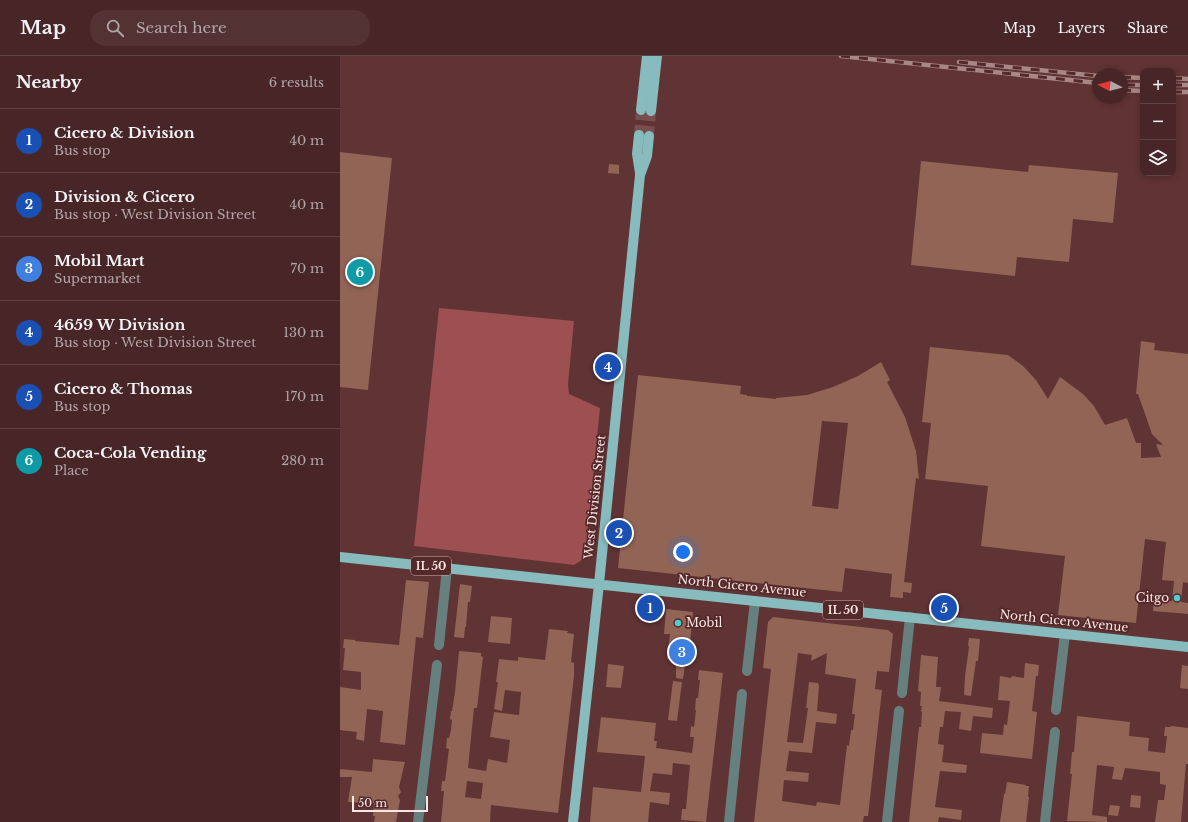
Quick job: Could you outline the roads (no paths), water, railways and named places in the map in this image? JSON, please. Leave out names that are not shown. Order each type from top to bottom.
[{"type":"main road","points":[[647,56],[646,110],[657,56]]},
{"type":"main road","name":"West Division Street","points":[[573,822],[599,584],[640,175],[647,156],[644,136]]},
{"type":"main road","name":"North Cicero Avenue","points":[[340,557],[1188,648]]},
{"type":"street","points":[[439,645],[447,568]]},
{"type":"street","points":[[747,671],[755,601]]},
{"type":"street","points":[[902,693],[910,617]]},
{"type":"street","points":[[1056,710],[1065,634]]},
{"type":"street","points":[[418,822],[437,665]]},
{"type":"street","points":[[729,822],[742,694]]},
{"type":"street","points":[[887,822],[899,711]]},
{"type":"street","points":[[1045,822],[1055,732]]},
{"type":"tunnel","points":[[639,135],[641,110]]},
{"type":"tunnel","points":[[649,136],[651,111]]},
{"type":"railway","points":[[841,56],[1092,82]]},
{"type":"railway","points":[[959,62],[1092,75]]},
{"type":"railway","points":[[1128,77],[1140,78]]},
{"type":"railway","points":[[1176,78],[1188,79]]},
{"type":"railway","points":[[1128,85],[1140,85]]},
{"type":"railway","points":[[1176,85],[1188,85]]},
{"type":"railway","points":[[1128,90],[1140,91]]},
{"type":"railway","points":[[1176,92],[1188,92]]},
{"type":"place","name":"Coca-Cola Vending","points":[[360,272]]},
{"type":"place","name":"4659 W Division","points":[[608,367]]},
{"type":"place","name":"Division & Cicero","points":[[619,533]]},
{"type":"place","name":"Citgo","points":[[1177,598]]},
{"type":"place","name":"Cicero & Division","points":[[650,608]]},
{"type":"place","name":"Cicero & Thomas","points":[[944,608]]},
{"type":"place","name":"Mobil","points":[[678,623]]},
{"type":"place","name":"Mobil Mart","points":[[682,652]]}]
